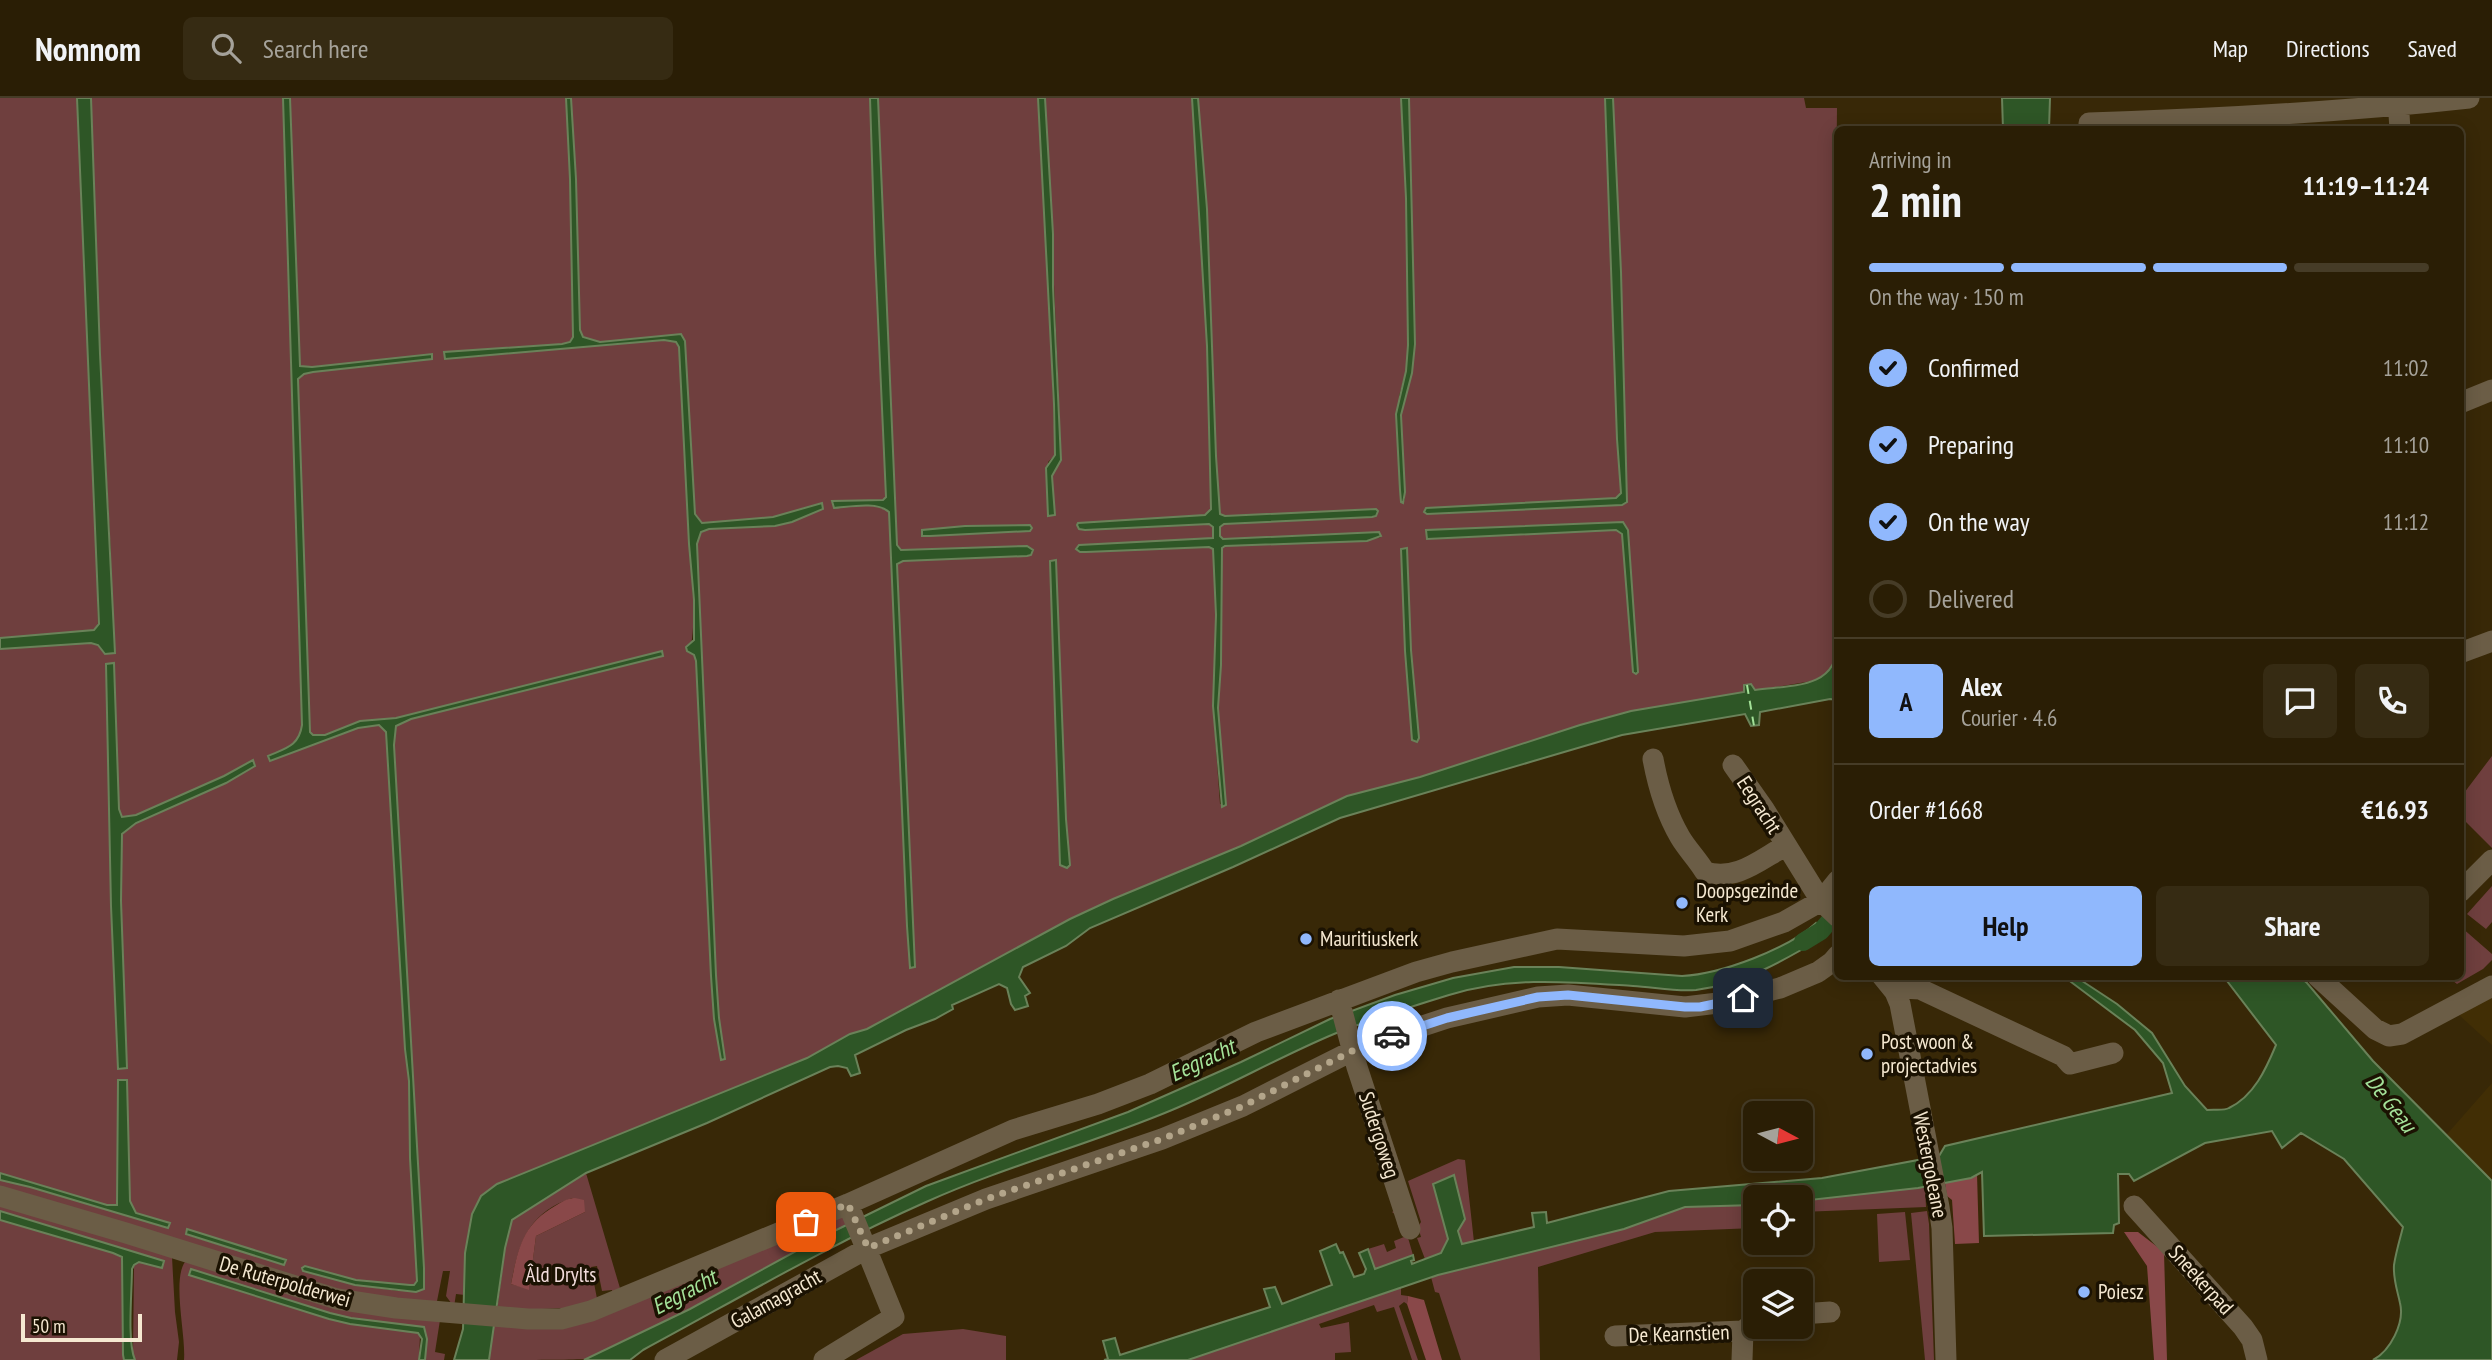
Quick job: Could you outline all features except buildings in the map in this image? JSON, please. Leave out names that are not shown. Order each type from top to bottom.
[{"type":"street","points":[[2089,126],[2219,119],[2469,98]]},
{"type":"street","points":[[2398,102],[2400,126]]},
{"type":"street","points":[[2464,401],[2492,390]]},
{"type":"street","points":[[2464,652],[2492,642]]},
{"type":"street","name":"Eegracht","points":[[1653,759],[1672,821],[1681,839],[1705,872],[1720,876],[1738,873],[1785,846]]},
{"type":"street","name":"Eegracht","points":[[1733,765],[1829,909]]},
{"type":"street","points":[[2464,888],[2492,860]]},
{"type":"street","points":[[824,1360],[894,1317],[858,1227],[1013,1130],[1098,1104],[1150,1084],[1255,1032],[1346,1023],[1452,962],[1557,939],[1685,946],[1730,941],[1829,909]]},
{"type":"street","name":"Galamagracht","points":[[665,1360],[858,1227],[986,1199],[1162,1139],[1243,1106],[1346,1023],[1447,1018],[1538,997],[1568,995],[1685,1007],[1726,1002],[1780,988],[1818,972],[1834,960]]},
{"type":"street","points":[[2321,980],[2375,1029],[2389,1036],[2402,1034],[2492,986]]},
{"type":"street","points":[[1888,984],[1920,989],[2063,1056],[2070,1065],[2113,1053]]},
{"type":"street","name":"Westergoleane","points":[[1888,984],[1899,1004],[1942,1228],[1946,1360]]},
{"type":"street","name":"Sudergoweg","points":[[1346,1023],[1410,1229]]},
{"type":"street","name":"De Ruterpolderwei","points":[[0,1196],[337,1299],[378,1306],[499,1317],[561,1319],[858,1227]]},
{"type":"street","name":"Sneekerpad","points":[[2134,1206],[2243,1327],[2252,1339],[2257,1360]]},
{"type":"street","points":[[1813,1313],[1830,1312]]},
{"type":"street","name":"De Kearnstien","points":[[1615,1336],[1743,1326]]},
{"type":"street","name":"De Kearnstien","points":[[1742,1360],[1746,1339]]},
{"type":"shaded area","points":[[2492,996],[2492,1045],[2459,1015]]},
{"type":"shaded area","points":[[2492,1083],[2492,1191],[2441,1141]]},
{"type":"shaded area","points":[[1977,1174],[1979,1243],[1955,1244],[1952,1200],[1947,1196],[1945,1183]]},
{"type":"shaded area","points":[[565,1200],[584,1200],[585,1212],[536,1236],[529,1290],[511,1284],[519,1249],[528,1230],[544,1213]]},
{"type":"shaded area","points":[[2124,1232],[2138,1232],[2164,1252],[2167,1360],[2154,1360],[2147,1266]]},
{"type":"shaded area","points":[[1408,1296],[1424,1300],[1442,1360],[1426,1360],[1407,1304]]},
{"type":"green space","points":[[0,98],[77,98],[97,557],[98,628],[94,630],[0,638]]},
{"type":"green space","points":[[91,98],[283,98],[302,725],[295,743],[268,756],[358,728],[379,725],[386,732],[409,1081],[417,1282],[410,1285],[356,1280],[303,1266],[303,1271],[355,1285],[399,1291],[425,1284],[394,745],[396,726],[411,719],[663,655],[396,718],[360,721],[325,735],[313,735],[310,732],[298,379],[313,372],[372,366],[371,362],[304,367],[300,366],[298,361],[290,98],[566,98],[574,337],[570,342],[562,344],[444,352],[445,358],[664,340],[676,342],[679,347],[685,415],[693,606],[690,652],[696,661],[714,1019],[725,1059],[716,975],[697,544],[701,532],[709,529],[775,526],[792,522],[823,508],[822,503],[773,517],[702,523],[695,514],[685,341],[681,335],[600,342],[583,338],[580,330],[571,98],[870,98],[886,497],[883,500],[834,508],[870,505],[889,511],[907,926],[913,968],[897,564],[903,561],[1033,550],[1027,546],[901,550],[896,545],[878,98],[1038,98],[1055,455],[1048,462],[1055,515],[1052,476],[1061,460],[1045,98],[1192,98],[1207,346],[1211,509],[1205,515],[1077,525],[1079,529],[1085,530],[1209,524],[1213,527],[1212,538],[1079,545],[1079,552],[1213,549],[1216,615],[1213,707],[1220,804],[1226,805],[1218,708],[1222,548],[1381,536],[1379,532],[1223,539],[1220,536],[1220,527],[1224,524],[1372,517],[1376,509],[1225,516],[1220,514],[1207,209],[1198,98],[1401,98],[1406,198],[1408,345],[1406,371],[1399,396],[1399,467],[1400,490],[1405,501],[1401,415],[1412,373],[1415,344],[1409,98],[1605,98],[1621,493],[1616,498],[1426,508],[1527,509],[1622,505],[1627,473],[1623,439],[1613,98],[1804,98],[1806,108],[1837,108],[1837,126],[1834,126],[1834,665],[1828,673],[1812,681],[1631,711],[1420,777],[1347,796],[1241,846],[1113,899],[807,1058],[497,1184],[468,1232],[465,1295],[456,1294],[454,1307],[446,1296],[450,1271],[443,1271],[436,1306],[361,1299],[0,1192],[0,1180],[168,1228],[169,1223],[136,1213],[130,1201],[126,1080],[118,1081],[117,1205],[107,1205],[0,1173],[0,649],[91,643],[98,645],[105,654],[111,557],[100,354]],"holes":[[[1623,522],[1628,530],[1638,672],[1633,672],[1622,534],[1616,530],[1428,538],[1427,530]],[[1406,548],[1419,738],[1413,740],[1405,651],[1401,549]],[[1050,561],[1056,561],[1070,865],[1067,868],[1060,865]],[[114,663],[119,809],[122,817],[136,815],[253,761],[226,783],[136,823],[122,834],[121,901],[127,1068],[111,906],[106,665]],[[187,1229],[286,1260],[284,1265],[187,1235]]]},
{"type":"green space","points":[[2492,756],[2492,848],[2464,820],[2464,793]]},
{"type":"green space","points":[[2492,886],[2492,922],[2486,929],[2467,914]]},
{"type":"green space","points":[[2464,930],[2492,954],[2492,960],[2483,969],[2464,980]]},
{"type":"green space","points":[[1458,1159],[1465,1160],[1474,1242],[1462,1245],[1458,1231],[1433,1184],[1448,1239],[1441,1253],[1425,1259],[1417,1238],[1421,1237],[1418,1227],[1421,1222],[1408,1181]]},
{"type":"green space","name":"Âld Drylts","points":[[586,1173],[622,1295],[613,1297],[612,1290],[602,1291],[597,1266],[591,1267],[598,1304],[497,1311],[505,1248],[512,1220]],"holes":[[[572,1198],[585,1212],[536,1236],[529,1289],[511,1284],[522,1242],[535,1221],[557,1204]]]},
{"type":"green space","points":[[1925,1186],[1926,1207],[1813,1212],[1813,1200]]},
{"type":"green space","points":[[0,1201],[172,1257],[179,1342],[177,1360],[135,1360],[133,1354],[134,1265],[139,1262],[162,1268],[163,1261],[0,1211]]},
{"type":"green space","points":[[1743,1205],[1743,1228],[1655,1232],[1538,1267],[1540,1360],[1461,1360],[1431,1277],[1624,1229],[1685,1207]]},
{"type":"green space","points":[[1400,1210],[1413,1255],[1375,1270],[1368,1249],[1384,1244],[1387,1252],[1396,1248],[1394,1241],[1404,1237],[1396,1215],[1392,1212]]},
{"type":"green space","points":[[1927,1211],[1934,1360],[1925,1360],[1911,1213]]},
{"type":"green space","points":[[1905,1212],[1910,1260],[1879,1262],[1877,1214]]},
{"type":"green space","points":[[836,1215],[847,1218],[850,1225],[652,1328],[585,1359],[489,1360],[494,1321],[525,1325]]},
{"type":"green space","points":[[0,1220],[122,1258],[124,1360],[0,1360]]},
{"type":"green space","points":[[185,1262],[440,1320],[435,1352],[445,1354],[444,1360],[425,1360],[427,1339],[416,1326],[330,1313],[191,1269],[189,1275],[329,1319],[415,1332],[420,1335],[419,1360],[184,1360],[179,1294],[181,1270]]},
{"type":"green space","points":[[1401,1287],[1401,1295],[1408,1296],[1407,1304],[1404,1302],[1399,1306],[1418,1360],[1412,1360],[1394,1307],[1377,1312],[1374,1305],[1319,1324],[1321,1328],[1349,1322],[1351,1352],[1335,1353],[1335,1360],[1188,1360]]},
{"type":"green space","points":[[963,1329],[1006,1336],[1006,1360],[856,1360],[903,1334]]},
{"type":"water","points":[[77,98],[91,98],[115,653],[105,654],[98,645],[91,643],[0,649],[0,638],[94,630],[99,624]]},
{"type":"water","points":[[283,98],[290,98],[300,366],[432,354],[432,359],[313,372],[298,379],[310,732],[313,735],[325,735],[360,721],[396,718],[662,651],[663,656],[411,719],[396,726],[394,745],[424,1268],[424,1289],[416,1292],[355,1285],[303,1271],[302,1268],[305,1266],[356,1280],[410,1285],[417,1281],[409,1081],[386,732],[379,725],[358,728],[270,761],[268,756],[295,742],[302,725]]},
{"type":"water","points":[[566,98],[571,98],[580,330],[583,337],[600,342],[681,334],[685,341],[695,514],[702,523],[773,517],[822,503],[823,509],[775,526],[709,529],[701,532],[697,544],[716,975],[725,1059],[721,1060],[714,1019],[711,976],[696,661],[686,647],[694,640],[694,600],[679,347],[676,342],[664,340],[445,359],[444,352],[562,344],[570,342],[573,337]]},
{"type":"water","points":[[870,98],[878,98],[897,545],[901,550],[1027,546],[1033,550],[1031,555],[1027,556],[903,561],[897,564],[915,967],[910,968],[889,512],[870,506],[834,508],[832,501],[883,500],[886,497]]},
{"type":"water","points":[[1038,98],[1045,98],[1061,460],[1052,476],[1055,515],[1048,516],[1046,468],[1055,455],[1054,404]]},
{"type":"water","points":[[1192,98],[1198,98],[1207,209],[1220,514],[1378,511],[1376,516],[1372,517],[1224,524],[1220,527],[1220,536],[1223,539],[1379,532],[1381,536],[1367,541],[1222,548],[1218,708],[1226,805],[1222,807],[1213,706],[1216,615],[1213,549],[1080,552],[1076,549],[1079,545],[1213,538],[1213,527],[1209,524],[1085,530],[1079,529],[1077,525],[1205,515],[1211,509],[1207,346]]},
{"type":"water","points":[[1401,98],[1409,98],[1415,344],[1412,373],[1401,415],[1405,492],[1403,503],[1396,414],[1406,371],[1408,345],[1406,198]]},
{"type":"water","points":[[1605,98],[1613,98],[1627,502],[1622,505],[1427,514],[1424,512],[1426,508],[1616,498],[1621,493]]},
{"type":"water","points":[[2002,98],[2050,98],[2049,126],[2003,126]]},
{"type":"water","points":[[1623,522],[1628,530],[1638,672],[1636,674],[1633,672],[1622,534],[1616,530],[1427,539],[1426,530]]},
{"type":"water","points":[[1030,525],[1030,531],[922,536],[922,530]]},
{"type":"water","points":[[1407,548],[1411,650],[1419,738],[1417,742],[1412,740],[1405,651],[1401,549]]},
{"type":"water","points":[[1056,560],[1070,865],[1067,868],[1060,865],[1050,561]]},
{"type":"water","points":[[1834,662],[1834,700],[1760,712],[1759,725],[1751,726],[1745,714],[1622,735],[1340,818],[1090,928],[1066,946],[1023,967],[1019,977],[1030,993],[1025,996],[1028,1006],[1015,1010],[1007,988],[999,984],[952,1005],[953,1009],[935,1019],[855,1055],[860,1073],[851,1076],[847,1068],[830,1067],[707,1123],[586,1173],[512,1220],[505,1248],[489,1360],[454,1360],[463,1329],[465,1253],[472,1214],[481,1196],[497,1184],[807,1058],[850,1034],[867,1029],[1070,919],[1241,846],[1347,796],[1420,777],[1631,711],[1744,692],[1744,685],[1751,684],[1755,690],[1795,685],[1820,678]]},
{"type":"water","points":[[114,663],[119,809],[122,817],[136,815],[224,776],[253,760],[255,766],[226,783],[136,823],[122,834],[121,901],[127,1068],[118,1069],[111,906],[106,664]]},
{"type":"water","points":[[1816,923],[1825,936],[1764,970],[1714,987],[1673,990],[1563,982],[1494,985],[1449,995],[1362,1023],[1172,1110],[926,1202],[783,1273],[643,1350],[630,1360],[584,1360],[690,1309],[820,1238],[926,1186],[1128,1112],[1330,1019],[1395,995],[1453,978],[1514,967],[1559,967],[1682,976],[1698,974],[1715,971],[1772,951]]},
{"type":"water","name":"De Geau","points":[[2081,980],[2117,1004],[2152,1033],[2185,1086],[2207,1110],[2227,1109],[2238,1103],[2252,1089],[2276,1045],[2226,980],[2304,980],[2307,983],[2373,1061],[2492,1181],[2492,1360],[2373,1360],[2395,1336],[2400,1319],[2394,1270],[2403,1227],[2344,1159],[2301,1133],[2282,1148],[2272,1131],[2205,1143],[2134,1181],[2129,1174],[2118,1174],[2119,1223],[2114,1225],[2113,1233],[1984,1236],[1982,1172],[1971,1178],[1918,1188],[1813,1200],[1813,1185],[1743,1185],[1743,1205],[1685,1207],[1624,1229],[1438,1275],[1188,1360],[1104,1360],[1108,1359],[1103,1341],[1115,1338],[1120,1355],[1270,1307],[1264,1289],[1275,1287],[1282,1304],[1332,1285],[1320,1251],[1336,1244],[1340,1253],[1343,1252],[1354,1277],[1364,1274],[1366,1269],[1359,1253],[1368,1249],[1375,1269],[1413,1255],[1412,1264],[1441,1253],[1448,1239],[1433,1184],[1454,1175],[1465,1219],[1458,1231],[1462,1244],[1534,1227],[1532,1213],[1546,1212],[1547,1223],[1669,1191],[1822,1178],[1939,1156],[1945,1146],[2172,1093],[2163,1063],[2135,1030],[2071,982]]},
{"type":"water","points":[[118,1080],[127,1080],[130,1201],[136,1213],[170,1223],[168,1228],[0,1180],[0,1173],[107,1205],[117,1205]]},
{"type":"water","points":[[0,1211],[164,1261],[162,1268],[139,1262],[132,1269],[131,1329],[135,1360],[124,1360],[123,1355],[122,1257],[0,1220]]},
{"type":"water","points":[[187,1229],[286,1260],[284,1265],[186,1234]]},
{"type":"water","points":[[191,1269],[330,1313],[424,1327],[427,1339],[425,1360],[419,1360],[422,1339],[418,1333],[329,1319],[189,1275]]},
{"type":"waterway","name":"Eegracht","points":[[1803,942],[1821,931],[1834,916]]},
{"type":"ferry route","points":[[1747,685],[1754,726]]},
{"type":"way so far","points":[[806,1222],[848,1204],[868,1248],[986,1199],[1162,1139],[1243,1106],[1354,1050],[1392,1036]]},
{"type":"place","name":"Doopsgezinde Kerk","points":[[1682,903]]},
{"type":"place","name":"Mauritiuskerk","points":[[1306,939]]},
{"type":"place","name":"Post woon & projectadvies","points":[[1867,1054]]},
{"type":"place","name":"Poiesz","points":[[2084,1292]]},
{"type":"route","points":[[1392,1036],[1447,1018],[1538,997],[1568,995],[1685,1007],[1700,1007],[1743,998]]}]
